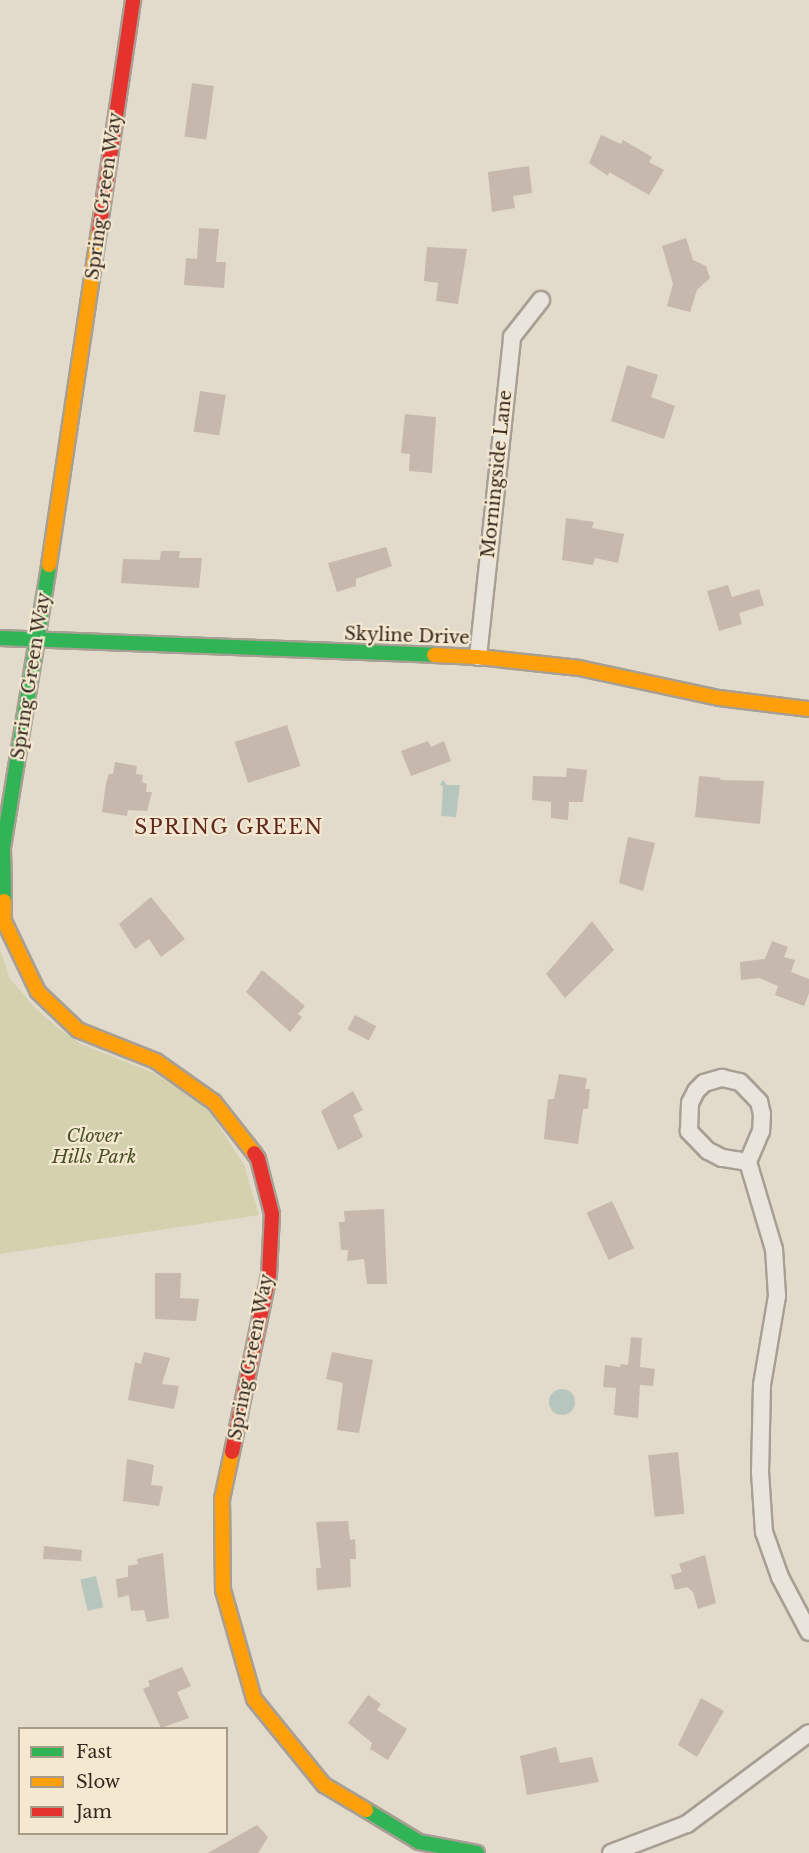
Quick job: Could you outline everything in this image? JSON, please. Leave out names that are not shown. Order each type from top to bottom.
[{"type":"street","name":"Spring Green Way","points":[[133,0],[38,639],[3,847],[4,921],[38,992],[78,1030],[156,1061],[214,1102],[258,1159],[272,1214],[269,1275],[222,1499],[223,1590],[254,1699],[324,1785],[418,1842],[477,1853]]},
{"type":"street","name":"Morningside Lane","points":[[478,657],[512,337],[541,300]]},
{"type":"street","name":"Skyline Drive","points":[[0,638],[478,657],[579,668],[719,698],[809,709]]},
{"type":"street","points":[[748,1162],[722,1158],[708,1151],[689,1131],[690,1103],[696,1091],[704,1083],[732,1078],[750,1089],[759,1102],[762,1114],[761,1131],[748,1162],[774,1249],[777,1296],[762,1385],[760,1472],[764,1532],[780,1577],[809,1632]]},
{"type":"street","points":[[611,1853],[687,1824],[809,1732]]},
{"type":"green space","name":"Clover Hills Park","points":[[0,950],[10,979],[37,1010],[58,1028],[81,1044],[154,1073],[198,1102],[211,1114],[244,1165],[259,1215],[0,1254]]},
{"type":"shaded area","points":[[443,780],[447,785],[460,785],[456,817],[441,816],[443,787],[440,784]]},
{"type":"shaded area","points":[[562,1389],[571,1393],[575,1402],[571,1411],[562,1415],[553,1411],[549,1402],[553,1393]]},
{"type":"shaded area","points":[[96,1576],[103,1607],[88,1611],[80,1580]]},
{"type":"building","points":[[192,83],[214,86],[206,140],[184,136]]},
{"type":"building","points":[[601,135],[621,144],[623,140],[652,157],[649,162],[664,170],[649,195],[609,172],[608,176],[589,163]]},
{"type":"building","points":[[529,166],[532,193],[513,196],[515,208],[492,212],[488,172]]},
{"type":"building","points":[[199,228],[219,229],[216,262],[226,262],[224,288],[184,285],[186,258],[197,259]]},
{"type":"building","points":[[686,238],[693,260],[706,266],[710,278],[697,290],[690,312],[667,306],[673,284],[662,246]]},
{"type":"building","points":[[427,247],[467,249],[458,304],[436,301],[438,283],[424,281]]},
{"type":"building","points":[[627,365],[658,375],[651,397],[675,406],[664,439],[611,421]]},
{"type":"building","points":[[200,391],[226,395],[219,436],[194,431]]},
{"type":"building","points":[[405,414],[436,417],[432,473],[409,471],[410,454],[401,453]]},
{"type":"building","points":[[566,518],[594,522],[592,528],[624,534],[618,563],[595,558],[593,565],[562,560]]},
{"type":"building","points":[[386,547],[392,566],[356,579],[356,586],[337,592],[328,563]]},
{"type":"building","points":[[161,551],[180,551],[179,558],[202,558],[199,588],[121,583],[123,559],[160,560]]},
{"type":"building","points":[[728,585],[732,597],[759,589],[764,605],[739,613],[742,624],[719,631],[707,591]]},
{"type":"building","points":[[287,725],[300,766],[248,783],[235,742]]},
{"type":"building","points":[[428,741],[431,747],[444,741],[451,761],[411,776],[401,751]]},
{"type":"building","points":[[115,762],[137,766],[136,774],[143,775],[142,782],[147,784],[146,792],[152,792],[147,811],[128,810],[127,816],[102,812],[106,783],[109,774],[113,774]]},
{"type":"building","points":[[567,768],[587,770],[583,802],[569,802],[568,820],[551,818],[551,802],[532,800],[533,776],[566,777]]},
{"type":"building","points":[[699,776],[721,778],[720,780],[764,781],[760,824],[695,817]]},
{"type":"building","points":[[628,837],[655,843],[643,891],[619,883]]},
{"type":"building","points":[[151,897],[185,939],[161,957],[149,939],[135,949],[119,924]]},
{"type":"building","points":[[592,921],[614,950],[565,998],[546,974]]},
{"type":"building","points":[[772,941],[788,947],[784,957],[795,960],[791,972],[809,979],[809,993],[804,1006],[775,995],[778,986],[759,978],[741,980],[740,962],[765,959]]},
{"type":"building","points":[[262,970],[305,1006],[298,1014],[302,1017],[290,1032],[246,992]]},
{"type":"building","points":[[355,1015],[376,1026],[369,1040],[347,1029]]},
{"type":"building","points":[[559,1074],[587,1078],[585,1089],[590,1089],[588,1109],[583,1109],[578,1144],[544,1139],[548,1099],[554,1099]]},
{"type":"building","points":[[353,1091],[363,1110],[353,1115],[363,1137],[338,1150],[321,1111]]},
{"type":"building","points":[[612,1201],[634,1248],[609,1260],[587,1213]]},
{"type":"building","points":[[384,1209],[387,1284],[367,1284],[364,1259],[347,1261],[348,1250],[341,1250],[339,1222],[345,1222],[344,1211]]},
{"type":"building","points":[[155,1273],[181,1273],[180,1298],[199,1299],[196,1321],[155,1319]]},
{"type":"building","points":[[631,1337],[642,1338],[640,1367],[655,1369],[653,1386],[640,1385],[638,1418],[614,1415],[616,1388],[603,1387],[605,1365],[620,1367],[621,1364],[628,1365]]},
{"type":"building","points":[[144,1352],[170,1358],[162,1384],[179,1386],[174,1409],[128,1400],[135,1362],[141,1364]]},
{"type":"building","points":[[332,1352],[373,1360],[359,1433],[337,1430],[343,1383],[326,1379]]},
{"type":"building","points":[[678,1452],[684,1514],[655,1517],[648,1455]]},
{"type":"building","points":[[127,1459],[154,1465],[151,1485],[163,1486],[159,1506],[123,1501]]},
{"type":"building","points":[[348,1521],[350,1540],[355,1539],[356,1559],[350,1559],[351,1587],[317,1590],[316,1568],[321,1568],[316,1522]]},
{"type":"building","points":[[44,1546],[82,1550],[81,1561],[43,1559]]},
{"type":"building","points":[[163,1553],[169,1618],[147,1622],[144,1610],[131,1611],[129,1595],[118,1598],[116,1579],[128,1577],[128,1566],[138,1564],[137,1559]]},
{"type":"building","points":[[705,1555],[716,1603],[698,1609],[693,1592],[687,1587],[675,1590],[671,1575],[682,1572],[679,1564]]},
{"type":"building","points":[[182,1667],[191,1686],[177,1692],[189,1718],[161,1727],[143,1689],[150,1686],[148,1681]]},
{"type":"building","points":[[368,1695],[381,1704],[377,1710],[407,1729],[388,1760],[370,1749],[372,1743],[348,1723]]},
{"type":"building","points":[[701,1698],[724,1711],[697,1757],[678,1745]]},
{"type":"building","points":[[556,1747],[560,1763],[592,1757],[599,1782],[527,1795],[520,1756]]},
{"type":"building","points":[[257,1825],[268,1837],[258,1853],[208,1853]]},
{"type":"traffic: fast","points":[[4,901],[3,847],[49,565]]},
{"type":"traffic: fast","points":[[0,638],[434,655]]},
{"type":"traffic: fast","points":[[366,1810],[419,1842],[477,1853]]},
{"type":"traffic: slow","points":[[49,565],[99,231]]},
{"type":"traffic: slow","points":[[434,655],[478,657],[579,668],[719,698],[809,709]]},
{"type":"traffic: slow","points":[[4,901],[4,921],[38,992],[78,1030],[156,1061],[214,1102],[254,1153]]},
{"type":"traffic: slow","points":[[232,1452],[222,1499],[223,1590],[254,1699],[324,1785],[366,1810]]},
{"type":"traffic: jam","points":[[99,231],[133,0]]},
{"type":"traffic: jam","points":[[232,1452],[269,1275],[272,1214],[258,1159],[254,1153]]},
{"type":"district","name":"SPRING GREEN","points":[[229,827]]}]
